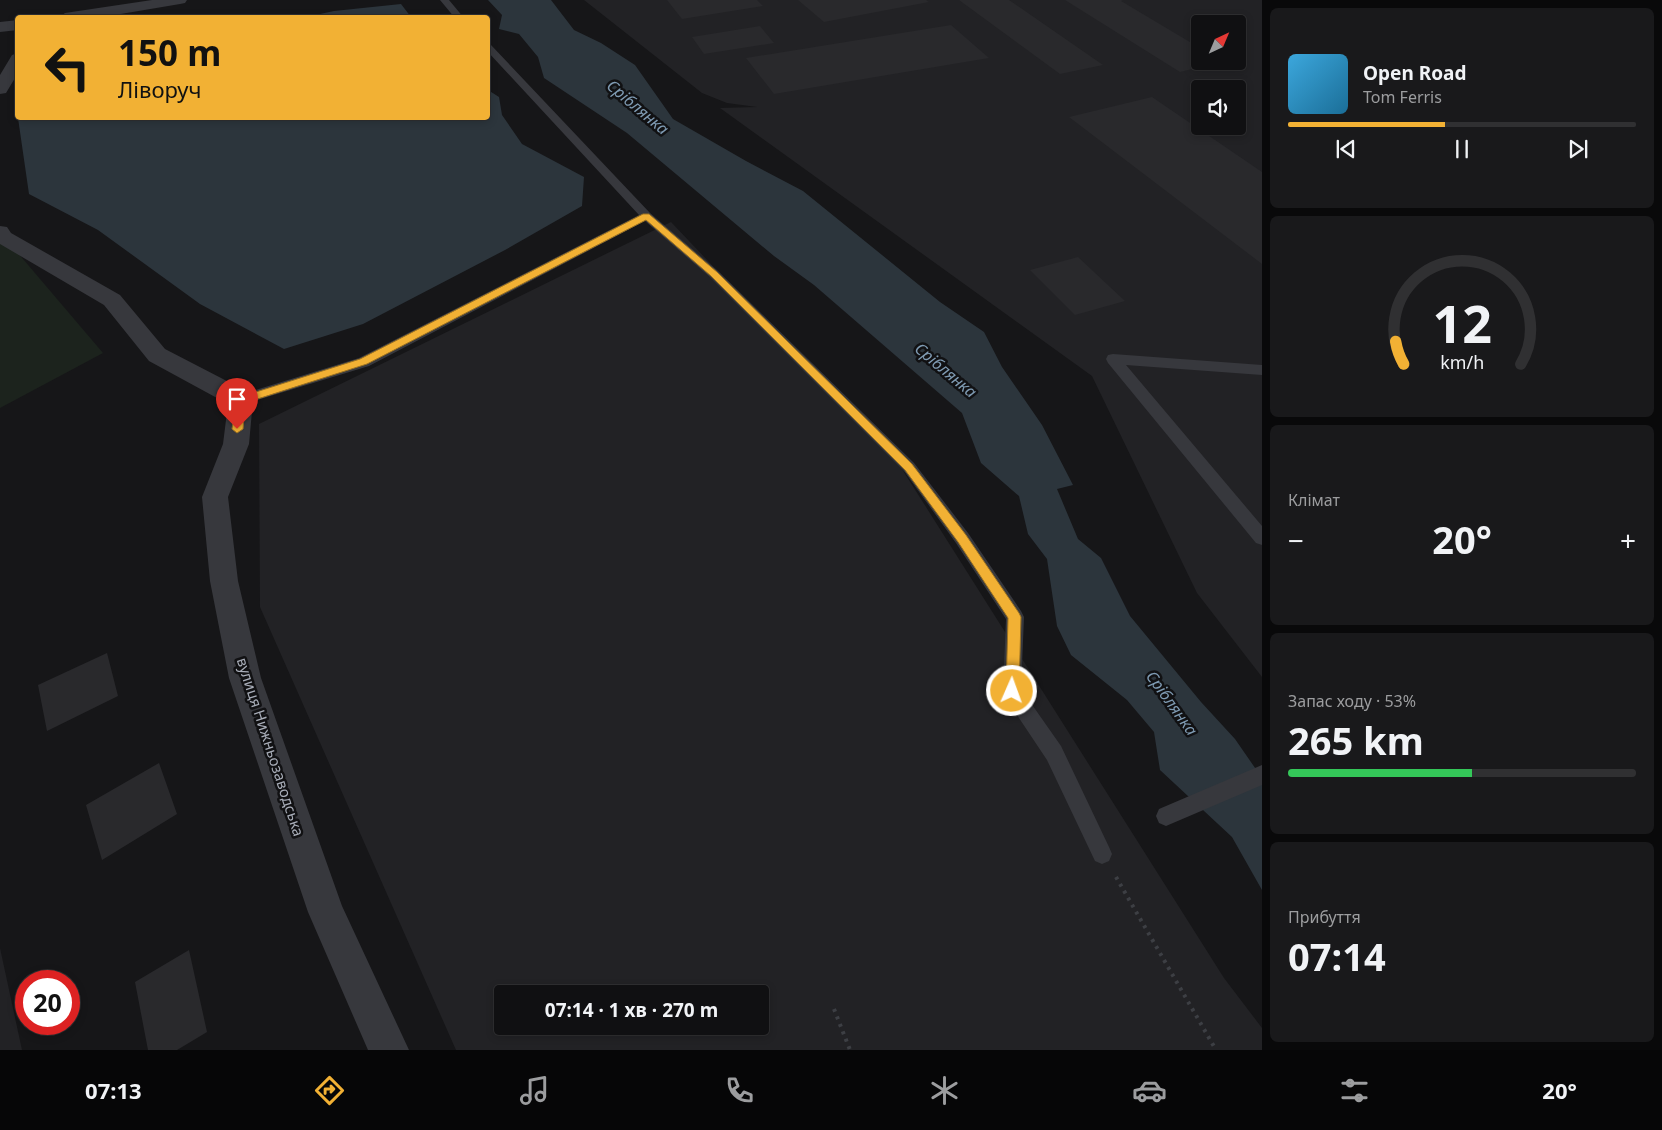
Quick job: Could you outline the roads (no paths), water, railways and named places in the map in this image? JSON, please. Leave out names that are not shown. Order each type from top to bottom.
[{"type":"street","points":[[84,15],[180,0]]},
{"type":"street","points":[[0,27],[15,25]]},
{"type":"street","points":[[0,89],[15,63]]},
{"type":"street","points":[[0,232],[3,238],[112,300],[157,355],[241,400]]},
{"type":"street","name":"вулиця Нижньозаводська","points":[[241,400],[236,444],[216,498],[224,581],[245,678],[326,912],[389,1050]]},
{"type":"lane","points":[[444,0],[457,15]]},
{"type":"lane","points":[[490,48],[646,216],[714,274],[909,467],[962,538],[1015,617],[1012,691],[1054,753],[1102,854]]},
{"type":"lane","points":[[241,400],[364,362],[646,216]]},
{"type":"lane","points":[[1262,370],[1113,359],[1262,538]]},
{"type":"lane","points":[[1166,816],[1262,775]]},
{"type":"water","name":"Сріблянка","points":[[488,0],[551,0],[574,30],[601,43],[635,65],[673,119],[803,191],[940,302],[984,332],[1002,367],[1042,425],[1073,485],[1057,489],[1078,539],[1101,558],[1130,616],[1201,702],[1235,739],[1262,778],[1262,890],[1232,837],[1160,770],[1154,732],[1127,700],[1071,655],[1057,626],[1047,559],[1028,534],[1019,496],[981,463],[962,413],[814,285],[774,256],[627,133],[544,78],[538,57],[519,34],[499,29],[502,15]]},
{"type":"water","points":[[401,4],[409,15],[315,15],[334,11]]},
{"type":"water","points":[[490,91],[499,97],[502,115],[522,144],[584,177],[582,206],[505,250],[363,324],[284,349],[200,304],[98,230],[29,194],[18,120],[490,120]]}]
